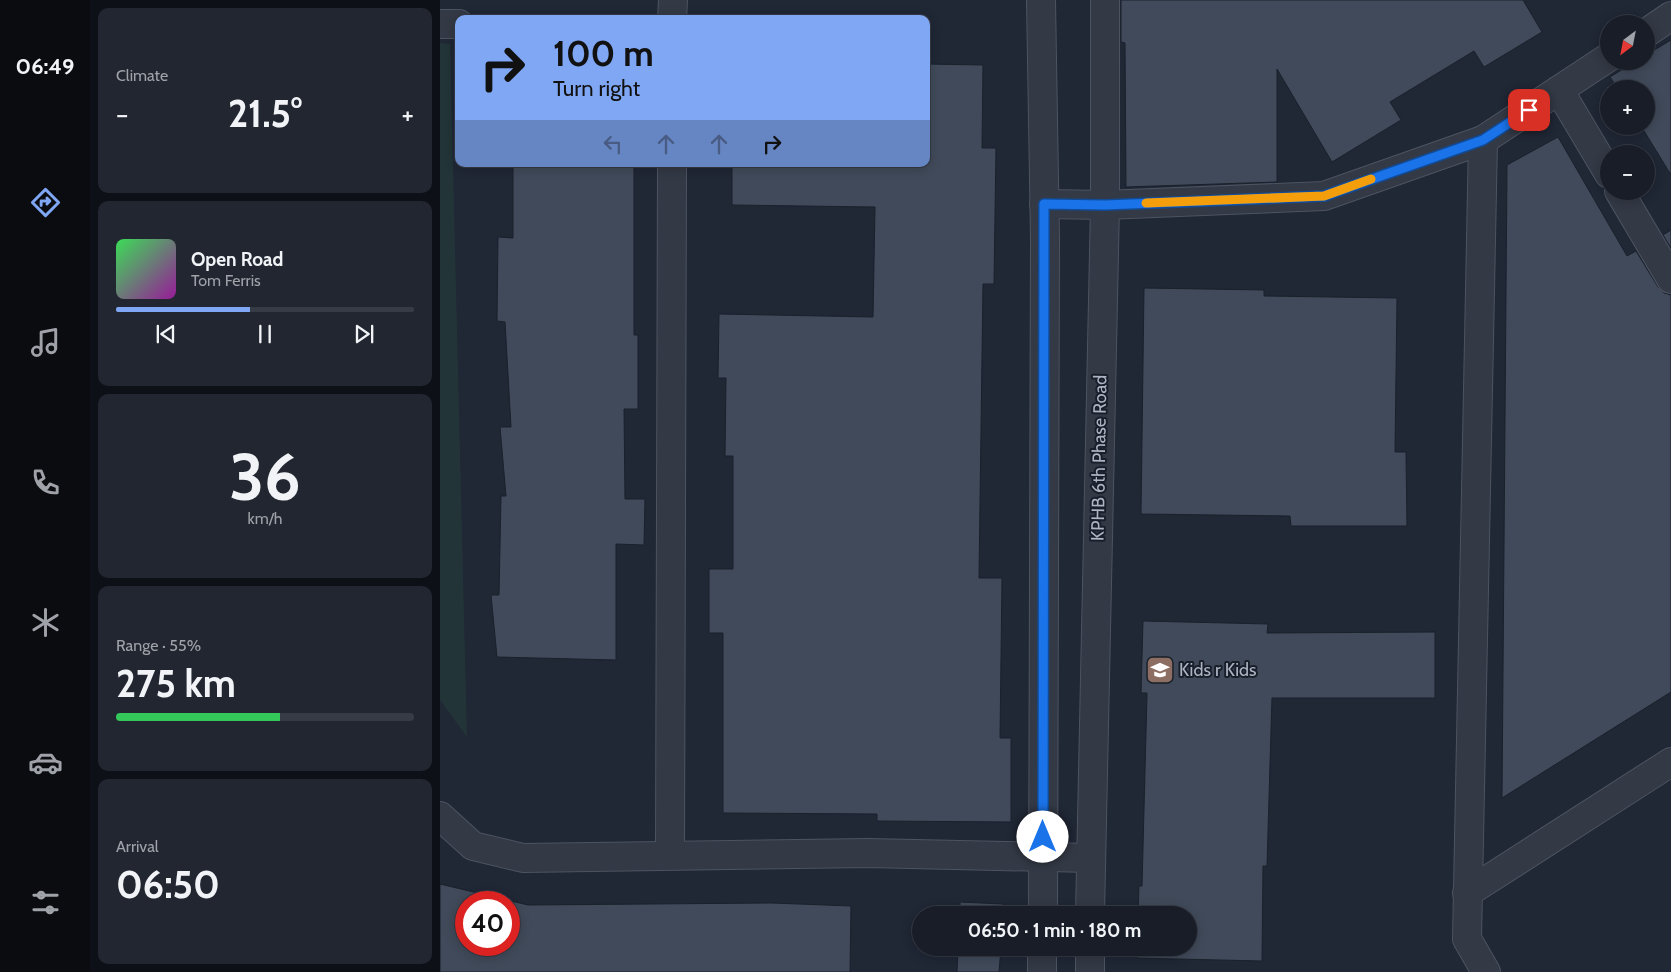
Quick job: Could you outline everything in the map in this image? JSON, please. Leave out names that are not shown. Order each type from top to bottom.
[{"type":"street","points":[[672,15],[673,0]]},
{"type":"street","points":[[1041,0],[1044,204],[1043,906]]},
{"type":"street","name":"KPHB 6th Phase Road","points":[[1090,906],[1105,205],[1105,0]]},
{"type":"street","points":[[1655,27],[1671,16]]},
{"type":"street","points":[[440,24],[455,24]]},
{"type":"street","points":[[1044,204],[1105,205],[1324,196],[1483,140],[1600,63]]},
{"type":"street","points":[[1559,90],[1600,159]]},
{"type":"street","points":[[1483,140],[1467,940],[1486,972]]},
{"type":"street","points":[[670,855],[672,167]]},
{"type":"street","points":[[1624,200],[1671,279]]},
{"type":"street","points":[[1467,892],[1671,762]]},
{"type":"street","points":[[440,816],[473,846],[522,858],[868,853],[1090,858]]},
{"type":"street","points":[[1042,956],[1042,972]]},
{"type":"street","points":[[1090,956],[1090,972]]},
{"type":"shaded area","points":[[440,43],[450,44],[467,737],[440,700]]},
{"type":"building","points":[[1121,0],[1523,0],[1542,32],[1484,67],[1474,51],[1390,102],[1401,120],[1332,162],[1277,69],[1277,182],[1126,187],[1125,43],[1121,42]]},
{"type":"building","points":[[1671,40],[1671,175],[1655,149],[1655,145],[1653,145],[1647,135],[1655,135],[1655,80],[1612,80],[1610,77],[1621,70],[1655,70],[1655,50]]},
{"type":"building","points":[[930,64],[983,65],[982,148],[996,148],[994,284],[983,284],[979,578],[1002,578],[1000,738],[1011,738],[1011,822],[877,821],[877,814],[723,813],[723,633],[709,633],[709,569],[733,569],[733,456],[725,456],[726,378],[718,378],[719,314],[873,317],[875,207],[732,205],[732,167],[930,167]]},
{"type":"building","points":[[1558,137],[1627,256],[1636,251],[1658,287],[1664,293],[1671,295],[1671,692],[1502,798],[1507,165]]},
{"type":"building","points":[[513,167],[634,167],[634,335],[638,335],[638,409],[624,409],[625,499],[645,499],[644,545],[616,544],[616,660],[497,657],[491,595],[499,595],[501,496],[506,496],[500,427],[511,427],[505,322],[497,321],[498,237],[513,238]]},
{"type":"building","points":[[1671,230],[1671,248],[1663,235]]},
{"type":"building","points":[[1144,288],[1264,290],[1264,296],[1397,298],[1395,452],[1406,452],[1407,526],[1291,526],[1290,516],[1141,514]]},
{"type":"building","points":[[1143,621],[1268,624],[1267,633],[1435,632],[1435,698],[1272,698],[1267,866],[1263,866],[1262,961],[1137,958],[1137,956],[1197,956],[1197,906],[1138,906],[1139,886],[1142,886],[1147,693],[1141,693]]},
{"type":"building","points":[[440,884],[469,891],[455,891],[455,956],[520,956],[520,903],[528,905],[772,903],[851,906],[850,972],[440,972]]},
{"type":"building","points":[[960,902],[1003,904],[1003,906],[960,906]]},
{"type":"building","points":[[958,956],[1000,956],[999,972],[957,972]]},
{"type":"slow traffic","points":[[1146,203],[1324,196],[1371,179]]},
{"type":"place","name":"Kids r Kids","points":[[1160,670]]},
{"type":"route","points":[[1043,837],[1044,204],[1105,205],[1324,196],[1483,140],[1529,110]]}]
